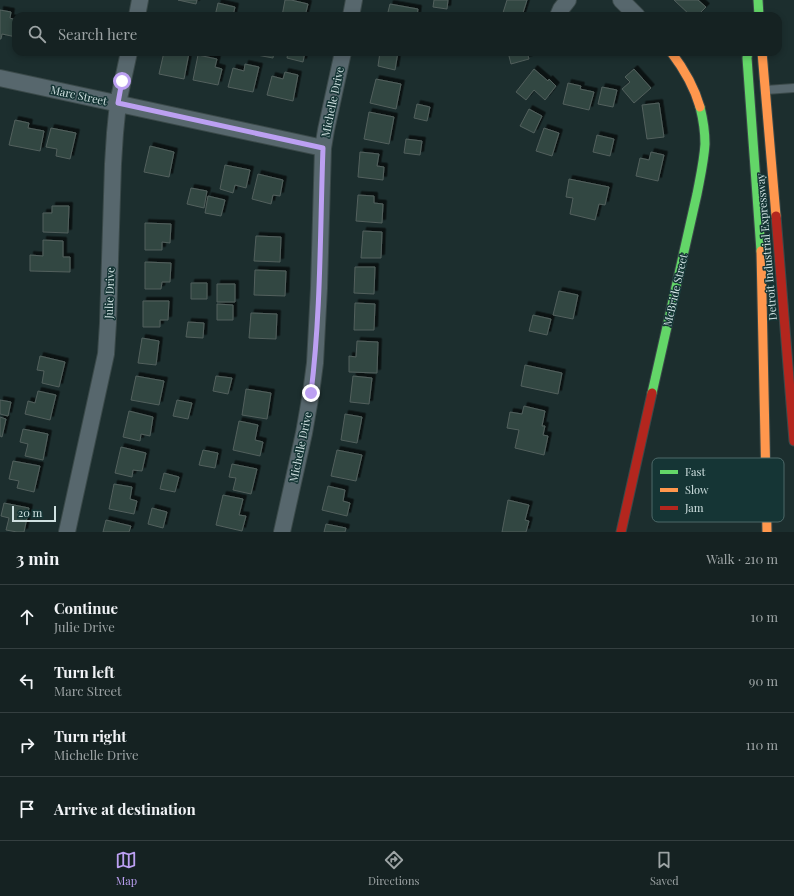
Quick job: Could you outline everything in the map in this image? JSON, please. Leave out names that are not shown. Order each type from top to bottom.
[{"type":"main road","name":"McBride Street","points":[[621,532],[695,202],[703,160],[705,142],[700,105],[687,74],[674,56]]},
{"type":"main road","points":[[747,56],[761,256],[766,458]]},
{"type":"main road","name":"Detroit Industrial Expressway","points":[[762,56],[794,440]]},
{"type":"main road","points":[[768,522],[768,532]]},
{"type":"street","points":[[138,12],[140,0]]},
{"type":"street","points":[[352,12],[354,0]]},
{"type":"street","points":[[560,12],[568,0]]},
{"type":"street","points":[[621,0],[633,12]]},
{"type":"street","name":"Julie Drive","points":[[67,532],[106,354],[115,133],[118,103],[128,56]]},
{"type":"street","name":"Michelle Drive","points":[[282,532],[304,433],[315,364],[323,148],[342,56]]},
{"type":"street","name":"Marc Street","points":[[0,78],[323,148]]},
{"type":"lane","points":[[765,90],[794,88]]},
{"type":"building","points":[[178,0],[197,0],[196,4]]},
{"type":"building","points":[[285,0],[308,4],[306,12],[283,12]]},
{"type":"building","points":[[434,0],[448,0],[447,9],[433,7]]},
{"type":"building","points":[[507,0],[527,0],[523,12],[503,12]]},
{"type":"building","points":[[674,0],[698,0],[706,7],[701,12],[687,12]]},
{"type":"building","points":[[218,3],[235,7],[234,12],[216,12]]},
{"type":"building","points":[[390,4],[418,9],[418,12],[388,12]]},
{"type":"building","points":[[0,10],[11,12],[10,18],[12,19],[12,36],[2,34],[0,39]]},
{"type":"building","points":[[163,56],[188,56],[184,79],[159,74]]},
{"type":"building","points":[[198,56],[217,59],[215,67],[222,69],[218,85],[193,80]]},
{"type":"building","points":[[262,56],[273,56],[273,58]]},
{"type":"building","points":[[287,56],[304,56],[303,62],[287,58]]},
{"type":"building","points":[[379,56],[397,56],[395,70],[378,66]]},
{"type":"building","points":[[509,56],[528,56],[529,59],[511,64]]},
{"type":"building","points":[[245,64],[259,67],[253,92],[228,87],[233,68],[244,71]]},
{"type":"building","points":[[534,69],[548,81],[549,79],[556,86],[545,100],[534,90],[526,100],[516,92]]},
{"type":"building","points":[[634,69],[651,88],[634,103],[622,89],[630,82],[625,77]]},
{"type":"building","points":[[285,72],[298,75],[293,101],[267,95],[272,76],[283,79]]},
{"type":"building","points":[[376,79],[401,84],[396,109],[370,103]]},
{"type":"building","points":[[568,83],[581,86],[580,89],[594,92],[589,110],[563,104]]},
{"type":"building","points":[[602,87],[617,90],[613,107],[598,104]]},
{"type":"building","points":[[659,103],[664,137],[647,139],[642,105]]},
{"type":"building","points":[[417,104],[430,107],[427,121],[414,118]]},
{"type":"building","points":[[529,109],[542,116],[534,133],[520,126]]},
{"type":"building","points":[[369,112],[394,117],[389,144],[364,139]]},
{"type":"building","points":[[15,120],[29,123],[28,128],[44,131],[40,151],[9,145]]},
{"type":"building","points":[[51,128],[76,133],[70,159],[56,156],[57,149],[46,147]]},
{"type":"building","points":[[544,128],[559,133],[552,156],[536,151]]},
{"type":"building","points":[[597,135],[614,139],[610,156],[593,152]]},
{"type":"building","points":[[406,139],[422,141],[420,155],[404,153]]},
{"type":"building","points":[[150,146],[174,152],[169,177],[144,172]]},
{"type":"building","points":[[360,152],[379,154],[377,166],[384,167],[383,180],[358,177]]},
{"type":"building","points":[[651,152],[664,155],[658,181],[636,176],[640,158],[649,160]]},
{"type":"building","points":[[225,165],[250,170],[246,188],[235,185],[233,193],[220,189]]},
{"type":"building","points":[[258,174],[283,180],[280,196],[273,195],[271,204],[252,199]]},
{"type":"building","points":[[569,179],[609,187],[605,205],[599,204],[595,220],[570,214],[573,198],[566,197]]},
{"type":"building","points":[[191,188],[207,191],[204,208],[187,204]]},
{"type":"building","points":[[358,195],[374,196],[374,203],[383,204],[382,223],[356,221]]},
{"type":"building","points":[[208,196],[225,200],[221,216],[205,213]]},
{"type":"building","points":[[52,206],[69,206],[68,233],[43,232],[43,213],[52,213]]},
{"type":"building","points":[[145,223],[171,224],[170,243],[162,242],[162,250],[145,250]]},
{"type":"building","points":[[363,231],[382,232],[381,258],[361,258]]},
{"type":"building","points":[[256,236],[281,237],[280,262],[254,261]]},
{"type":"building","points":[[43,240],[63,241],[63,257],[70,257],[70,272],[30,271],[30,255],[43,256]]},
{"type":"building","points":[[145,262],[171,263],[170,282],[162,282],[161,289],[145,289]]},
{"type":"building","points":[[355,267],[375,267],[374,294],[354,293]]},
{"type":"building","points":[[255,270],[286,271],[285,296],[254,295]]},
{"type":"building","points":[[191,283],[207,283],[207,299],[191,299]]},
{"type":"building","points":[[217,284],[235,284],[235,302],[217,302]]},
{"type":"building","points":[[559,291],[578,295],[573,319],[553,315]]},
{"type":"building","points":[[143,301],[169,301],[168,320],[160,320],[160,327],[143,327]]},
{"type":"building","points":[[355,303],[375,304],[374,330],[354,330]]},
{"type":"building","points":[[217,304],[233,305],[233,320],[217,320]]},
{"type":"building","points":[[251,313],[277,314],[276,339],[249,338]]},
{"type":"building","points":[[533,315],[551,319],[547,335],[529,331]]},
{"type":"building","points":[[188,322],[204,323],[203,338],[186,337]]},
{"type":"building","points":[[142,338],[159,341],[156,365],[138,363]]},
{"type":"building","points":[[357,341],[378,342],[377,373],[349,372],[349,356],[356,357]]},
{"type":"building","points":[[40,356],[65,362],[59,387],[42,383],[44,371],[37,370]]},
{"type":"building","points":[[525,365],[562,373],[558,394],[521,386]]},
{"type":"building","points":[[136,376],[164,381],[159,405],[131,400]]},
{"type":"building","points":[[216,376],[232,378],[228,394],[213,391]]},
{"type":"building","points":[[353,376],[372,378],[369,404],[350,402]]},
{"type":"building","points":[[246,389],[271,393],[267,419],[242,415]]},
{"type":"building","points":[[38,391],[56,395],[50,420],[25,414],[28,401],[35,403]]},
{"type":"building","points":[[0,400],[11,402],[8,416],[0,414]]},
{"type":"building","points":[[177,400],[192,403],[188,419],[173,416]]},
{"type":"building","points":[[524,406],[545,411],[542,426],[545,426],[543,435],[548,436],[544,455],[515,448],[519,430],[507,428],[510,412],[522,414]]},
{"type":"building","points":[[129,411],[153,417],[150,436],[141,434],[140,441],[123,437]]},
{"type":"building","points":[[345,414],[362,417],[357,443],[341,440]]},
{"type":"building","points":[[0,417],[6,419],[2,437],[0,436]]},
{"type":"building","points":[[239,421],[258,425],[255,440],[263,442],[260,456],[233,450]]},
{"type":"building","points":[[23,429],[48,434],[43,460],[25,456],[28,444],[20,442]]},
{"type":"building","points":[[121,447],[146,453],[142,471],[133,470],[132,477],[115,473]]},
{"type":"building","points":[[203,450],[218,453],[215,468],[199,465]]},
{"type":"building","points":[[337,450],[362,455],[356,481],[331,476]]},
{"type":"building","points":[[13,461],[40,466],[34,492],[17,488],[19,481],[9,479]]},
{"type":"building","points":[[232,464],[257,469],[251,494],[233,490],[236,478],[229,477]]},
{"type":"building","points":[[164,473],[179,477],[175,492],[160,489]]},
{"type":"building","points":[[114,484],[132,487],[130,499],[137,501],[134,514],[109,509]]},
{"type":"building","points":[[328,486],[345,490],[343,501],[350,503],[347,516],[322,510]]},
{"type":"building","points":[[223,495],[243,499],[239,515],[246,516],[242,531],[216,525]]},
{"type":"building","points":[[508,500],[529,505],[525,520],[529,521],[526,532],[502,532]]},
{"type":"building","points":[[4,503],[29,508],[24,532],[6,530],[9,518],[1,516]]},
{"type":"building","points":[[152,508],[167,512],[163,528],[148,524]]},
{"type":"building","points":[[106,520],[131,526],[129,532],[103,532]]},
{"type":"building","points":[[326,524],[346,528],[345,532],[324,532]]},
{"type":"traffic: fast","points":[[758,0],[759,12]]},
{"type":"traffic: fast","points":[[747,56],[761,251]]},
{"type":"traffic: fast","points":[[652,393],[703,163],[705,139],[700,107]]},
{"type":"traffic: slow","points":[[674,56],[688,78],[700,107]]},
{"type":"traffic: slow","points":[[762,56],[776,216]]},
{"type":"traffic: slow","points":[[761,251],[765,458]]},
{"type":"traffic: slow","points":[[767,522],[767,532]]},
{"type":"traffic: jam","points":[[776,216],[794,441]]},
{"type":"traffic: jam","points":[[621,532],[652,393]]},
{"type":"route","points":[[122,81],[118,103],[323,148],[319,288],[315,364],[311,393]]}]
